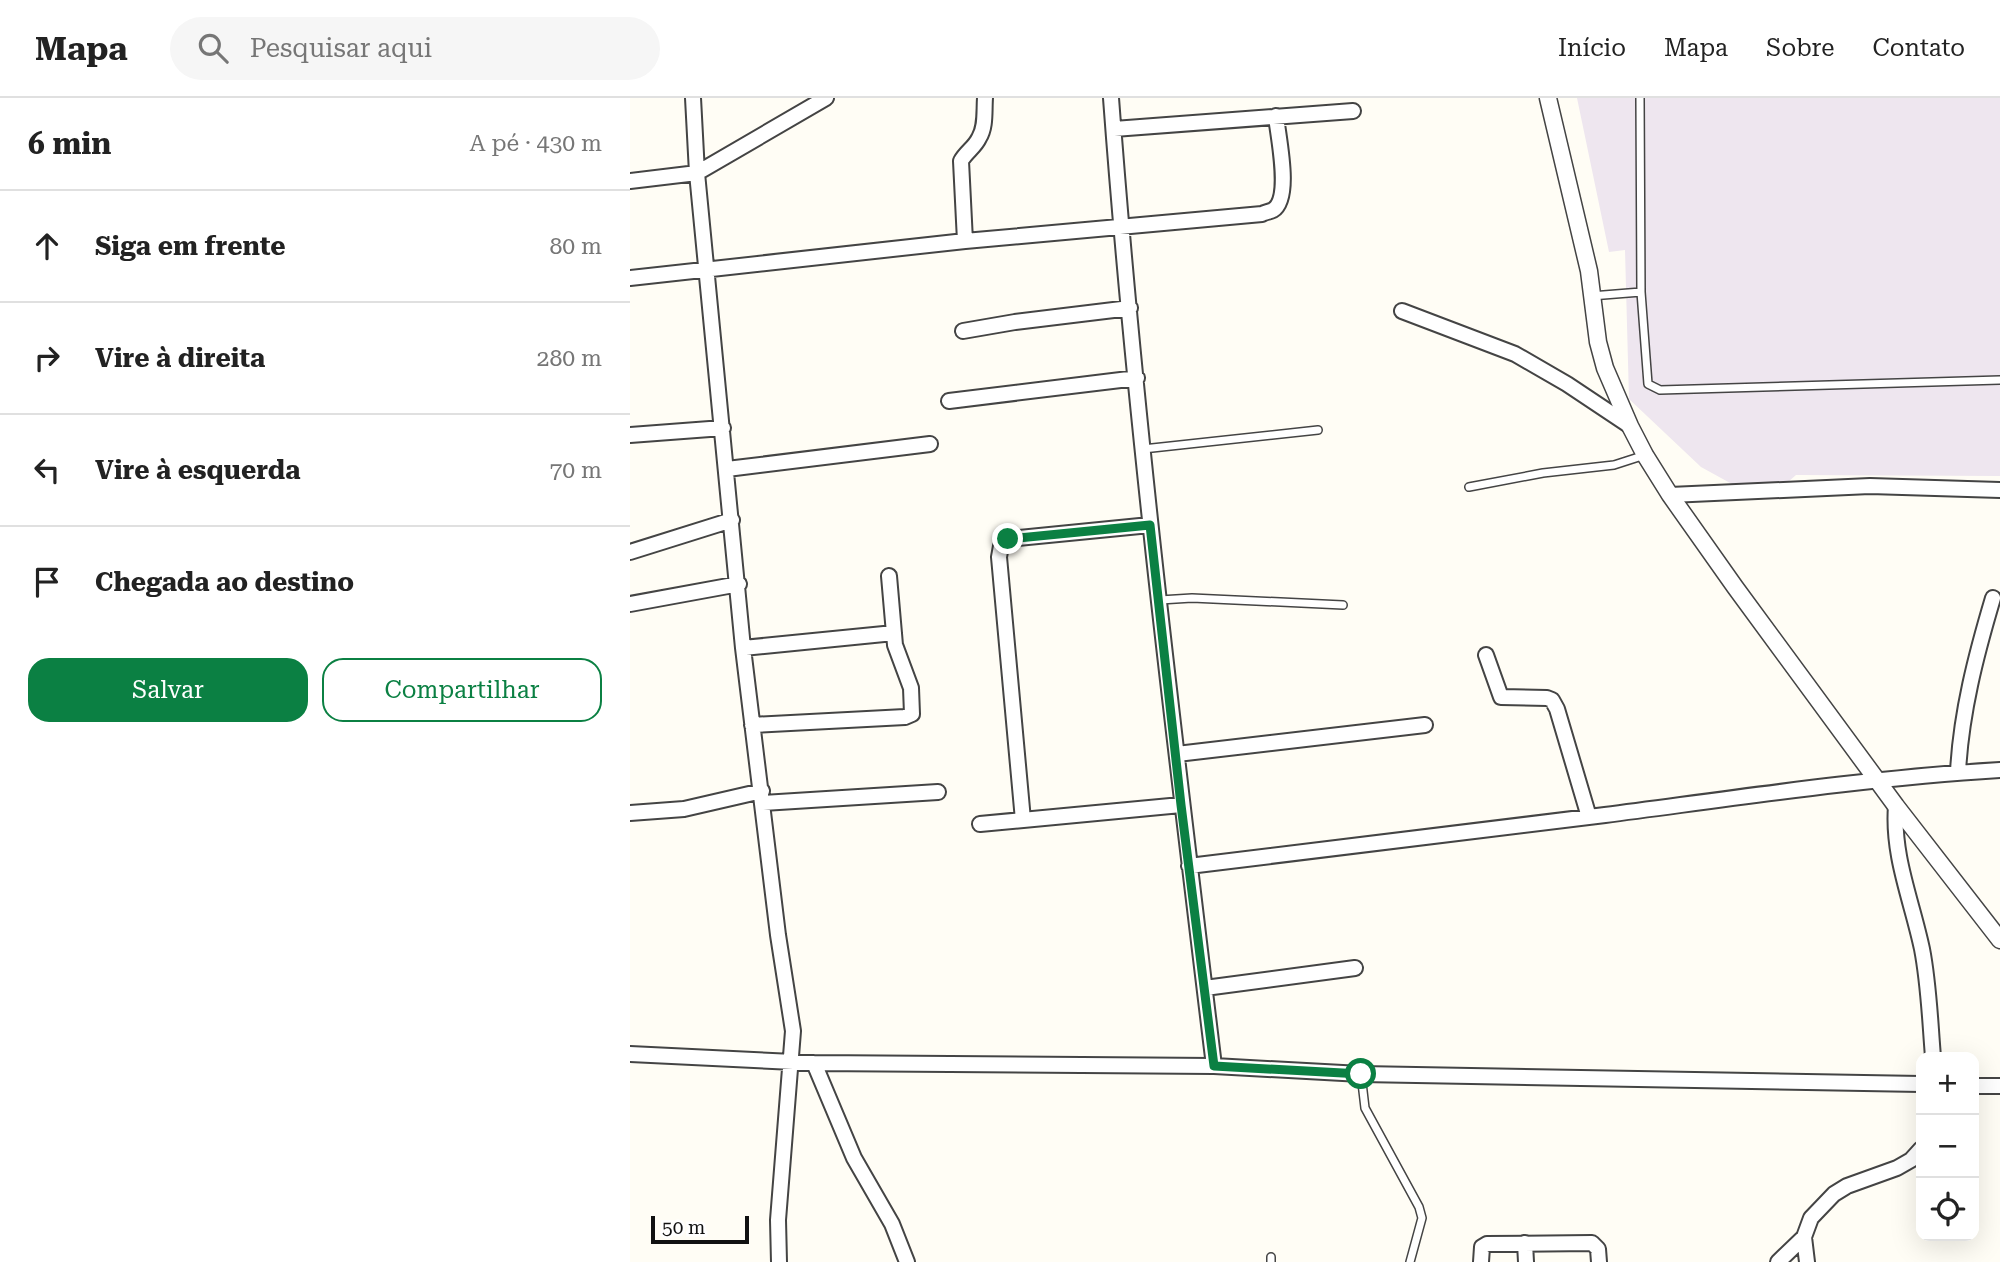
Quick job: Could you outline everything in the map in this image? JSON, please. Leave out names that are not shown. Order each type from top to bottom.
[{"type":"street","points":[[693,98],[697,173],[739,584],[743,648],[778,934],[792,1018],[792,1061],[778,1220],[779,1262]]},
{"type":"street","points":[[630,181],[697,173],[826,98]]},
{"type":"street","points":[[965,241],[961,161],[982,133],[985,98]]},
{"type":"street","points":[[1111,98],[1150,525],[1181,805],[1214,1066]]},
{"type":"street","points":[[1548,98],[1589,271],[1605,368],[1645,455],[1670,495],[1896,806],[2000,940]]},
{"type":"street","points":[[1114,129],[1353,111]]},
{"type":"street","points":[[630,278],[965,241],[1262,214],[1274,210],[1284,186],[1276,116]]},
{"type":"street","points":[[962,331],[1130,309]]},
{"type":"street","points":[[1402,312],[1451,328],[1514,354],[1567,384],[1630,426]]},
{"type":"street","points":[[949,401],[1137,378]]},
{"type":"street","points":[[630,435],[723,428]]},
{"type":"street","points":[[727,469],[930,444]]},
{"type":"street","points":[[1670,495],[1870,486],[2000,490]]},
{"type":"street","points":[[630,552],[732,520]]},
{"type":"street","points":[[1023,820],[999,557],[1001,546],[1008,539],[1150,525]]},
{"type":"street","points":[[752,725],[905,717],[912,714],[911,688],[895,645],[889,576]]},
{"type":"street","points":[[630,604],[739,584]]},
{"type":"street","points":[[1958,772],[1960,731],[1993,598]]},
{"type":"street","points":[[743,648],[894,633]]},
{"type":"street","points":[[1486,655],[1501,697],[1552,700],[1589,817]]},
{"type":"street","points":[[1177,754],[1424,725]]},
{"type":"street","points":[[1189,866],[1877,780],[2000,770]]},
{"type":"street","points":[[630,813],[684,809],[762,797],[938,792]]},
{"type":"street","points":[[980,824],[1181,805]]},
{"type":"street","points":[[1896,806],[1894,824],[1898,855],[1922,949],[1932,1052]]},
{"type":"street","points":[[1205,988],[1355,968]]},
{"type":"street","points":[[630,1054],[814,1063],[1214,1066],[1361,1074],[1916,1084]]},
{"type":"street","points":[[814,1063],[854,1158],[887,1214],[907,1262]]},
{"type":"street","points":[[1979,1086],[2000,1086]]},
{"type":"street","points":[[1778,1262],[1804,1237],[1811,1218],[1834,1194],[1847,1186],[1897,1168],[1916,1154]]},
{"type":"street","points":[[1804,1237],[1807,1262]]},
{"type":"street","points":[[1525,1243],[1526,1262]]},
{"type":"street","points":[[1481,1262],[1482,1247],[1487,1244],[1525,1243],[1592,1243],[1598,1249],[1600,1262]]},
{"type":"lane","points":[[1640,98],[1641,292],[1648,384],[1660,390],[2000,380]]},
{"type":"lane","points":[[1591,296],[1641,292]]},
{"type":"lane","points":[[1143,449],[1318,430]]},
{"type":"lane","points":[[1469,487],[1543,473],[1614,465],[1645,455]]},
{"type":"lane","points":[[1160,600],[1192,598],[1343,605]]},
{"type":"lane","points":[[1361,1074],[1365,1108],[1419,1207],[1422,1218],[1410,1262]]},
{"type":"shaded area","points":[[1577,98],[2000,98],[2000,476],[1796,475],[1781,488],[1741,489],[1701,467],[1629,399],[1625,250],[1609,252]]},
{"type":"route","points":[[1008,539],[1150,525],[1181,805],[1214,1066],[1361,1074]]}]
